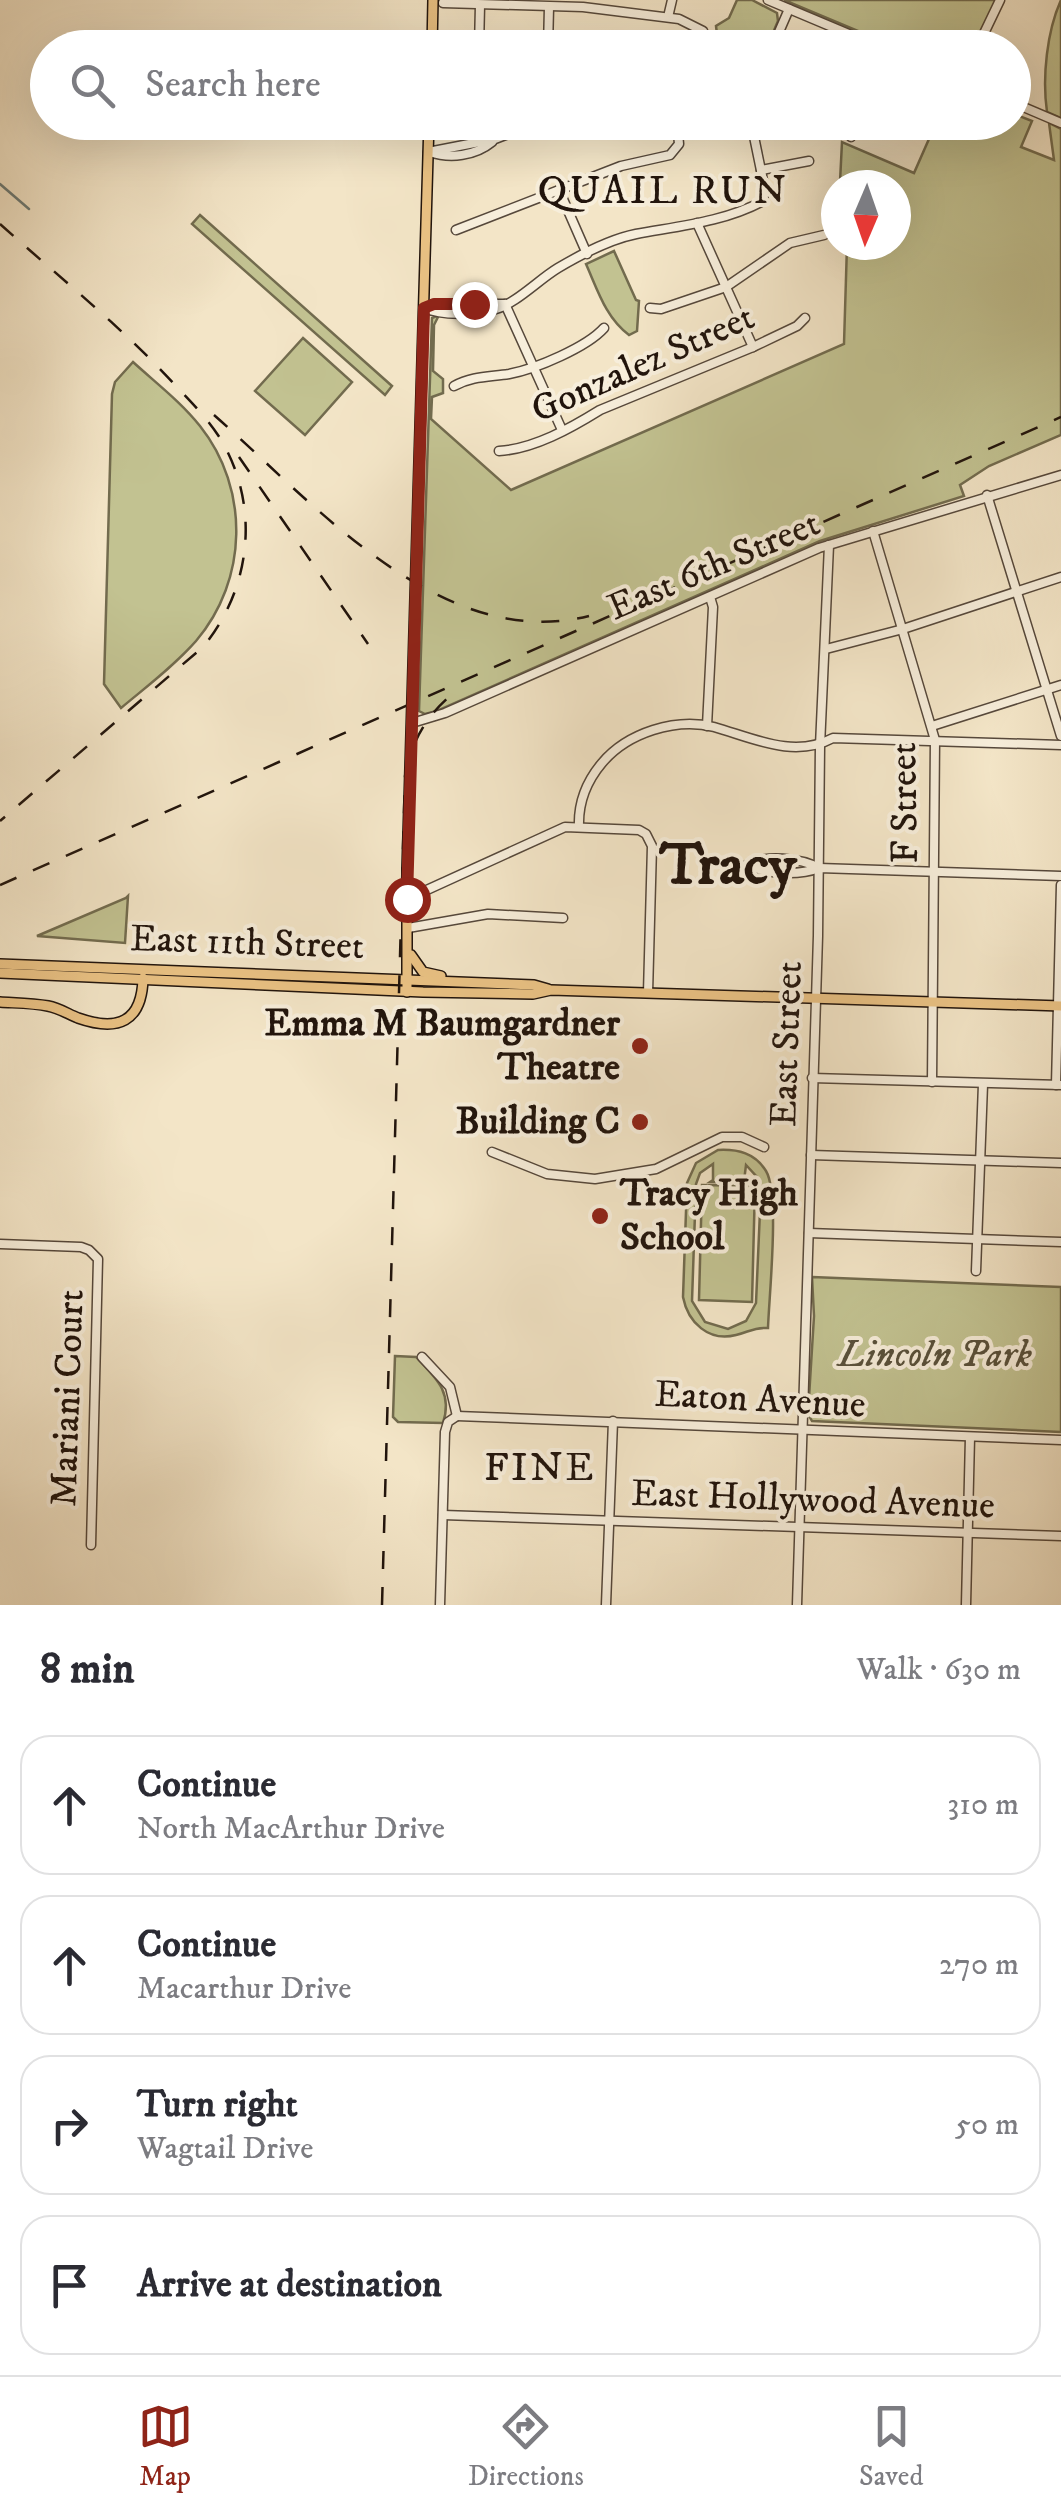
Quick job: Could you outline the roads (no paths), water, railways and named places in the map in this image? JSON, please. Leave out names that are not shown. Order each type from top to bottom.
[{"type":"main road","points":[[434,30],[438,1]]},
{"type":"main road","points":[[407,992],[428,140]]},
{"type":"main road","points":[[408,949],[419,969],[427,974],[492,983]]},
{"type":"main road","name":"East 11th Street","points":[[0,964],[407,992],[533,994],[551,990],[1060,1006]]},
{"type":"main road","name":"East 11th Street","points":[[0,973],[408,979],[534,984],[551,990]]},
{"type":"main road","points":[[0,1002],[46,1005],[80,1018],[116,1022],[138,1010],[143,975]]},
{"type":"street","points":[[668,17],[672,0]]},
{"type":"street","points":[[768,0],[839,30]]},
{"type":"street","points":[[986,30],[1000,0]]},
{"type":"street","points":[[438,1],[668,17],[700,30]]},
{"type":"street","points":[[479,30],[480,4]]},
{"type":"street","points":[[549,30],[550,6]]},
{"type":"street","points":[[780,30],[789,9]]},
{"type":"street","points":[[1031,110],[1061,123]]},
{"type":"street","points":[[428,152],[495,140]]},
{"type":"street","points":[[456,230],[622,166],[670,155],[676,150],[677,140]]},
{"type":"street","points":[[424,308],[434,304],[505,304],[558,268],[636,234],[697,224],[763,201],[755,140]]},
{"type":"street","points":[[761,170],[809,160]]},
{"type":"street","points":[[559,190],[587,254]]},
{"type":"street","points":[[697,224],[753,347]]},
{"type":"street","points":[[650,308],[661,309],[726,286],[790,243],[821,236]]},
{"type":"street","points":[[505,304],[562,430]]},
{"type":"street","name":"Gonzalez Street","points":[[500,452],[516,450],[600,410],[753,347],[797,326],[805,318]]},
{"type":"street","points":[[454,386],[477,377],[512,374],[534,366],[594,339],[604,328]]},
{"type":"street","name":"East 6th Street","points":[[412,723],[426,721],[828,545],[1061,472]]},
{"type":"street","points":[[987,495],[1061,736]]},
{"type":"street","name":"F Street","points":[[873,531],[935,740],[932,1082]]},
{"type":"street","name":"East Street","points":[[797,1605],[828,545]]},
{"type":"street","points":[[826,650],[1061,577]]},
{"type":"street","points":[[707,726],[713,614],[710,597]]},
{"type":"street","points":[[932,726],[1061,686]]},
{"type":"street","points":[[579,827],[583,793],[593,774],[624,742],[655,730],[707,726],[766,744],[820,746],[834,738],[1061,745]]},
{"type":"street","points":[[407,899],[556,830],[639,830],[650,839],[652,856],[648,993]]},
{"type":"street","points":[[819,868],[808,862],[757,859],[747,864],[756,869],[792,872],[819,868],[1061,876]]},
{"type":"street","points":[[812,1078],[1058,1085],[1061,885]]},
{"type":"street","points":[[408,928],[488,914],[563,918]]},
{"type":"street","points":[[976,1271],[983,1084]]},
{"type":"street","points":[[492,1152],[538,1171],[595,1180],[656,1170],[722,1137],[742,1137],[764,1146]]},
{"type":"street","points":[[811,1155],[1061,1163]]},
{"type":"street","points":[[809,1233],[1061,1242]]},
{"type":"street","name":"Mariani Court","points":[[0,1244],[80,1247],[95,1255],[100,1266],[91,1545]]},
{"type":"street","points":[[422,1356],[450,1387],[457,1416],[448,1422],[446,1432],[440,1605]]},
{"type":"street","name":"Eaton Avenue","points":[[457,1416],[1061,1440]]},
{"type":"street","points":[[606,1605],[612,1421]]},
{"type":"street","points":[[966,1605],[970,1437]]},
{"type":"street","name":"East Hollywood Avenue","points":[[443,1515],[1061,1536]]},
{"type":"waterway","points":[[0,184],[29,209]]},
{"type":"railway","points":[[0,224],[134,343],[208,421],[235,470],[246,523],[245,549],[231,601],[203,647],[0,821]]},
{"type":"railway","points":[[214,415],[338,527],[432,592],[482,613],[534,622],[589,616]]},
{"type":"railway","points":[[0,885],[1061,417]]},
{"type":"railway","points":[[239,457],[368,644]]},
{"type":"railway","points":[[382,1605],[405,776],[422,729],[455,692]]},
{"type":"place","name":"Emma M Baumgardner Theatre","points":[[640,1046]]},
{"type":"place","name":"Building C","points":[[640,1122]]},
{"type":"place","name":"Tracy High School","points":[[600,1216]]},
{"type":"district","name":"QUAIL RUN","points":[[663,192]]},
{"type":"district","name":"Tracy","points":[[728,866]]},
{"type":"district","name":"FINE","points":[[540,1469]]},
{"type":"park label","name":"Lincoln Park","points":[[935,1355]]}]
